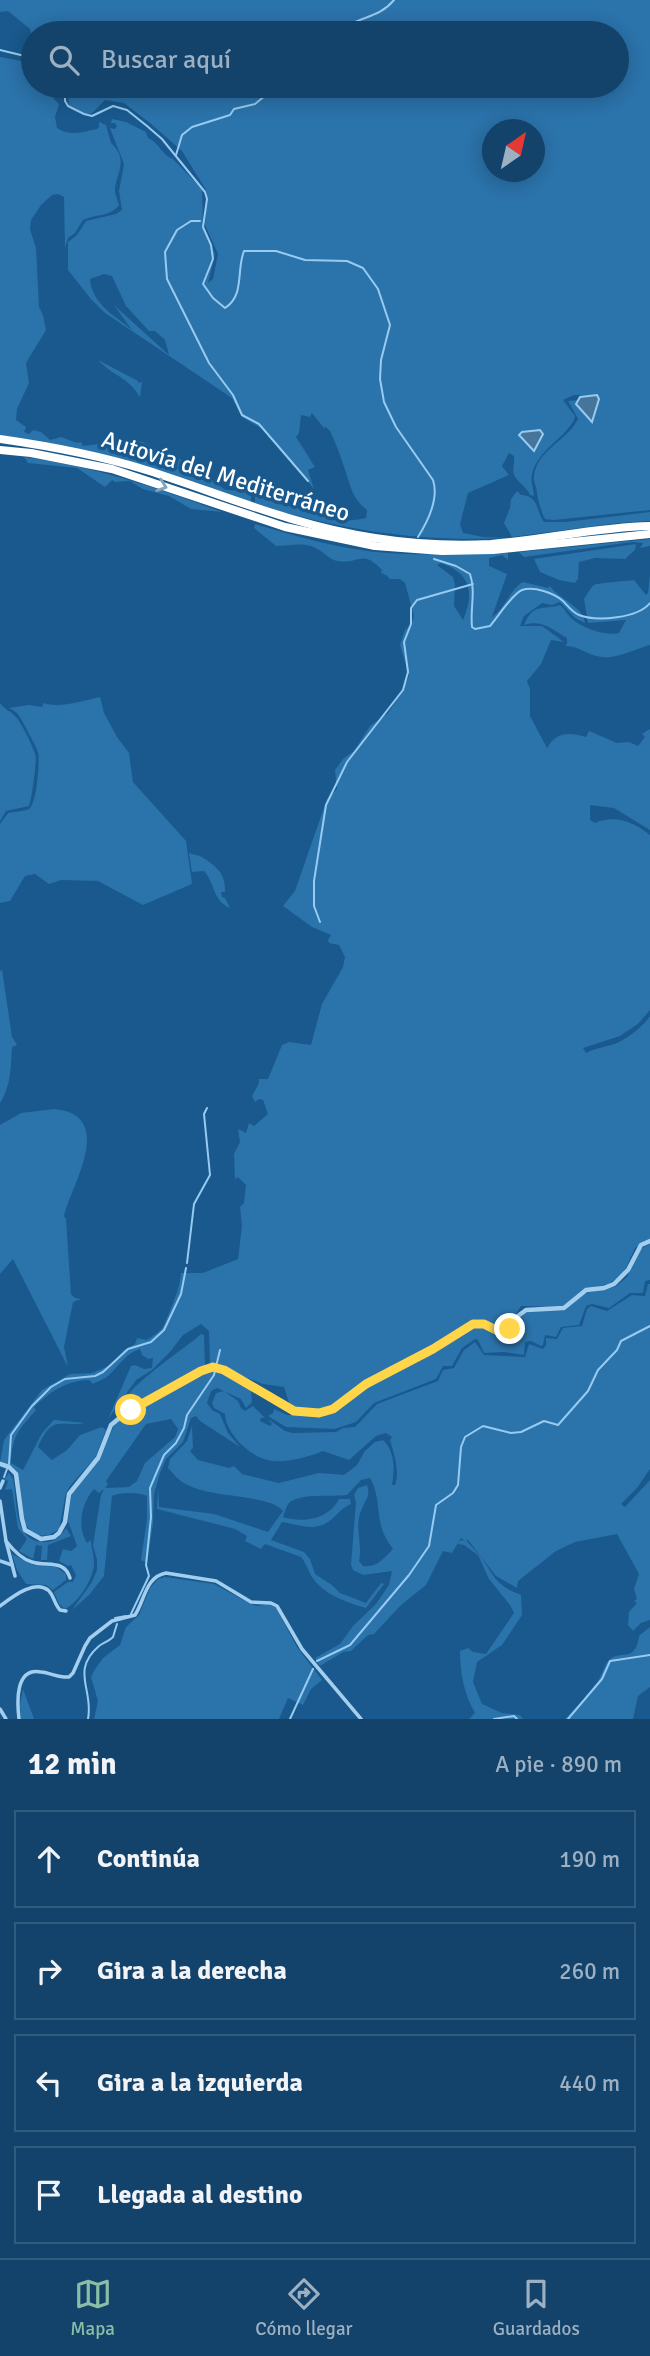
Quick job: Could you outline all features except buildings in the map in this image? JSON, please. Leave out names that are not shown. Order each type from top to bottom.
[{"type":"highway","name":"Autovía del Mediterráneo","points":[[0,439],[109,459],[312,526],[414,546]]},
{"type":"highway","name":"Autovía del Mediterráneo","points":[[0,450],[31,453],[112,469],[247,516],[317,535],[375,546],[468,551],[650,526]]},
{"type":"highway","name":"Autovía del Mediterráneo","points":[[521,544],[650,534]]},
{"type":"street","points":[[0,1464],[9,1467],[16,1474],[25,1530],[41,1539],[54,1537],[65,1522],[71,1488],[98,1458],[108,1432],[117,1419],[201,1371],[213,1367],[224,1370],[294,1411],[326,1412],[366,1384],[433,1349],[473,1324],[484,1324],[498,1332],[507,1332],[518,1316],[526,1310],[564,1308],[586,1290],[609,1286],[628,1270],[641,1245],[650,1241]]},
{"type":"street","points":[[0,1488],[3,1481]]},
{"type":"street","points":[[0,1501],[15,1576]]},
{"type":"street","points":[[6,1541],[18,1554],[33,1562],[56,1563],[63,1567],[71,1578]]},
{"type":"street","points":[[0,1561],[12,1565]]},
{"type":"street","points":[[19,1719],[17,1701],[20,1682],[27,1674],[38,1671],[69,1677],[74,1672],[87,1642],[112,1622],[135,1615],[151,1581],[166,1573],[213,1580],[251,1602],[277,1606],[302,1649],[361,1719]]},
{"type":"street","points":[[0,1606],[20,1593],[36,1587],[51,1593],[60,1610],[66,1611]]},
{"type":"street","points":[[0,1709],[6,1719]]},
{"type":"shaded area","points":[[0,0],[650,0],[650,510],[545,519],[534,480],[536,467],[578,419],[568,401],[578,400],[577,404],[596,395],[574,395],[563,400],[575,416],[574,420],[545,452],[535,466],[532,477],[534,496],[515,478],[514,456],[509,453],[502,466],[509,475],[468,493],[460,524],[463,533],[506,538],[441,538],[379,532],[318,521],[255,504],[255,497],[267,494],[276,482],[269,500],[285,501],[333,519],[366,518],[367,510],[353,492],[330,431],[324,428],[312,413],[310,417],[301,415],[296,437],[315,467],[308,470],[314,489],[264,430],[242,417],[232,398],[105,313],[68,270],[68,242],[77,235],[86,221],[122,210],[119,191],[124,164],[110,128],[115,129],[117,126],[111,123],[112,119],[126,122],[146,132],[148,138],[202,189],[203,225],[215,254],[208,283],[213,279],[218,254],[205,225],[206,190],[182,151],[124,103],[105,100],[92,113],[86,114],[69,105],[68,98],[629,98],[629,21],[21,22],[8,11],[0,12]],"holes":[[[104,274],[112,276],[126,306],[149,331],[155,331],[165,340],[169,355],[114,305],[132,330],[100,303],[90,279]]]},
{"type":"shaded area","points":[[0,57],[21,61],[21,98],[54,98],[59,104],[55,117],[57,128],[67,132],[97,129],[99,122],[106,125],[111,143],[121,160],[115,190],[119,205],[107,213],[83,220],[75,233],[68,238],[65,248],[64,197],[52,195],[31,220],[30,229],[36,248],[39,307],[46,330],[26,363],[29,383],[17,409],[16,420],[26,427],[24,432],[29,434],[33,430],[41,432],[50,440],[61,437],[81,442],[83,446],[121,441],[143,442],[189,463],[224,489],[247,493],[251,496],[251,503],[109,456],[0,435]]},
{"type":"shaded area","points":[[98,360],[138,383],[142,382],[140,397],[130,385]]},
{"type":"shaded area","points":[[597,395],[599,399],[592,422],[576,404],[580,397]]},
{"type":"shaded area","points":[[540,430],[543,434],[534,451],[519,435],[522,432]]},
{"type":"shaded area","points":[[24,457],[75,466],[125,479],[222,512],[191,509],[169,496],[143,489],[130,481],[112,480],[105,487],[77,468],[28,463]]},
{"type":"shaded area","points":[[517,491],[534,501],[544,522],[650,512],[650,521],[512,537],[504,523],[511,499]]},
{"type":"shaded area","points":[[255,524],[321,542],[388,553],[508,552],[508,560],[502,555],[489,558],[489,566],[507,574],[492,617],[523,582],[548,588],[550,586],[580,612],[585,623],[575,618],[560,602],[552,605],[542,603],[524,616],[520,626],[542,626],[564,642],[551,640],[541,664],[527,681],[530,689],[530,716],[547,748],[559,736],[574,734],[586,737],[589,731],[617,743],[629,742],[638,746],[645,737],[642,734],[650,729],[650,830],[614,808],[590,805],[590,820],[595,823],[617,819],[637,826],[650,835],[650,1010],[638,1024],[620,1036],[583,1048],[586,1053],[619,1042],[650,1016],[650,1239],[635,1248],[624,1272],[609,1284],[582,1290],[563,1307],[521,1306],[505,1330],[477,1319],[424,1351],[373,1377],[325,1410],[290,1406],[284,1387],[263,1384],[210,1364],[209,1331],[201,1324],[183,1335],[152,1370],[136,1380],[108,1419],[131,1366],[152,1368],[153,1358],[148,1359],[142,1355],[140,1349],[135,1351],[107,1376],[93,1384],[89,1380],[73,1382],[53,1392],[34,1407],[36,1410],[18,1434],[11,1463],[23,1470],[42,1433],[54,1420],[85,1423],[58,1424],[48,1430],[38,1447],[52,1460],[67,1450],[80,1435],[102,1427],[106,1430],[95,1458],[66,1493],[59,1529],[40,1535],[32,1532],[25,1523],[17,1472],[0,1462],[4,1440],[42,1390],[70,1374],[92,1373],[111,1365],[124,1350],[135,1344],[137,1338],[147,1340],[161,1330],[179,1286],[181,1273],[203,1273],[238,1259],[242,1226],[240,1207],[244,1203],[246,1185],[238,1177],[235,1179],[234,1154],[240,1142],[238,1129],[246,1133],[249,1123],[254,1126],[268,1114],[263,1100],[255,1102],[252,1096],[259,1079],[268,1079],[282,1045],[289,1042],[311,1045],[322,1004],[343,967],[345,957],[339,945],[329,943],[331,935],[312,927],[283,906],[295,891],[327,799],[337,789],[335,770],[343,759],[354,751],[370,726],[388,713],[409,676],[400,645],[414,616],[405,583],[400,579],[390,579],[369,560],[338,561],[308,546],[276,546],[254,528]],"holes":[[[441,563],[451,567],[464,578],[469,592],[463,620],[454,606],[453,577],[437,565]]]},
{"type":"shaded area","points":[[650,539],[650,546],[640,548],[643,543],[632,542],[524,557],[519,552]]},
{"type":"shaded area","points":[[636,544],[635,550],[625,559],[595,558],[579,562],[578,579],[575,583],[540,572],[534,559]]},
{"type":"shaded area","points":[[650,575],[650,645],[620,655],[602,657],[565,646],[567,638],[546,626],[536,623],[524,625],[535,610],[560,605],[571,618],[587,628],[619,633],[626,620],[588,623],[584,599],[594,585],[634,580],[646,595]]},
{"type":"shaded area","points":[[100,697],[104,713],[129,753],[133,782],[186,841],[192,884],[143,905],[98,881],[61,880],[49,884],[35,874],[25,876],[10,901],[0,903],[0,824],[8,813],[27,810],[32,805],[39,764],[38,752],[28,732],[17,713],[9,708],[29,705],[42,707],[44,703],[65,705]]},
{"type":"shaded area","points":[[0,703],[18,720],[36,757],[29,806],[6,811],[0,821]]},
{"type":"shaded area","points":[[189,853],[214,865],[220,873],[225,886],[225,892],[221,892],[222,897],[230,908],[220,901],[204,871],[192,872]]},
{"type":"shaded area","points":[[2,970],[12,1037],[17,1045],[12,1047],[8,1083],[0,1103],[0,971]]},
{"type":"shaded area","points":[[54,1109],[71,1113],[82,1121],[87,1146],[64,1216],[71,1294],[81,1299],[73,1302],[64,1347],[68,1367],[13,1259],[0,1274],[0,1125],[21,1113]]},
{"type":"shaded area","points":[[650,1244],[650,1280],[645,1281],[643,1293],[630,1293],[609,1308],[592,1304],[586,1306],[579,1325],[561,1327],[556,1337],[545,1335],[541,1346],[531,1341],[525,1342],[524,1355],[484,1353],[475,1339],[462,1348],[452,1366],[443,1366],[436,1379],[374,1403],[356,1422],[335,1429],[286,1427],[268,1416],[274,1409],[287,1415],[329,1414],[374,1382],[472,1326],[502,1334],[508,1333],[514,1330],[529,1312],[566,1310],[585,1293],[615,1287],[627,1277],[641,1249]]},
{"type":"shaded area","points":[[650,1284],[650,1469],[637,1488],[621,1504],[625,1507],[650,1480],[650,1620],[641,1623],[633,1631],[628,1625],[629,1612],[637,1603],[634,1601],[637,1599],[634,1589],[639,1574],[617,1534],[575,1542],[556,1551],[518,1581],[517,1588],[496,1576],[468,1540],[466,1540],[481,1557],[496,1580],[521,1595],[522,1615],[502,1645],[477,1662],[473,1682],[482,1704],[502,1713],[520,1715],[523,1719],[469,1719],[475,1713],[463,1683],[460,1651],[468,1648],[473,1652],[486,1654],[514,1613],[489,1579],[478,1555],[458,1544],[459,1542],[452,1553],[443,1551],[426,1585],[401,1605],[374,1634],[368,1635],[351,1651],[343,1652],[320,1666],[315,1658],[340,1644],[353,1626],[376,1604],[389,1585],[392,1571],[363,1575],[353,1570],[351,1565],[356,1502],[354,1495],[358,1488],[367,1485],[368,1493],[359,1517],[359,1561],[363,1566],[372,1565],[380,1562],[393,1549],[380,1522],[377,1496],[370,1478],[361,1480],[347,1495],[309,1496],[290,1502],[283,1517],[299,1520],[322,1516],[339,1499],[350,1499],[351,1504],[323,1525],[305,1526],[282,1522],[271,1540],[304,1552],[310,1559],[315,1574],[340,1593],[366,1603],[381,1583],[384,1584],[366,1608],[323,1589],[312,1577],[301,1557],[265,1544],[261,1549],[245,1541],[247,1536],[235,1529],[157,1509],[158,1487],[159,1507],[214,1514],[268,1532],[283,1511],[264,1501],[194,1488],[178,1478],[168,1468],[170,1459],[187,1441],[192,1426],[193,1448],[190,1451],[198,1460],[229,1468],[234,1466],[242,1474],[279,1483],[319,1473],[344,1475],[357,1465],[365,1451],[375,1442],[383,1440],[392,1455],[392,1485],[395,1485],[397,1468],[390,1440],[392,1437],[386,1433],[376,1436],[349,1460],[323,1451],[293,1460],[266,1460],[235,1438],[225,1414],[214,1408],[212,1403],[216,1393],[224,1391],[238,1401],[245,1411],[253,1406],[265,1418],[260,1421],[270,1426],[272,1424],[268,1419],[285,1431],[336,1432],[355,1427],[377,1404],[438,1381],[443,1370],[454,1368],[464,1350],[475,1342],[484,1355],[525,1357],[529,1344],[543,1349],[546,1338],[557,1339],[563,1328],[582,1326],[587,1309],[591,1306],[607,1311],[632,1295],[645,1296]]},
{"type":"shaded area","points":[[201,1334],[204,1335],[205,1365],[120,1413],[122,1404],[139,1383]]},
{"type":"shaded area","points":[[205,1371],[223,1372],[251,1390],[252,1402],[246,1408],[241,1399],[217,1388],[211,1391],[207,1403],[212,1410],[220,1414],[228,1433],[240,1447],[196,1416],[191,1418],[183,1442],[166,1459],[160,1473],[154,1494],[147,1563],[141,1560],[147,1519],[147,1496],[130,1493],[112,1496],[104,1576],[72,1610],[92,1582],[97,1570],[93,1545],[104,1489],[99,1493],[94,1489],[83,1508],[81,1523],[87,1543],[91,1540],[93,1569],[89,1582],[80,1595],[65,1609],[59,1604],[54,1592],[68,1582],[73,1582],[76,1575],[71,1565],[59,1561],[63,1549],[71,1551],[77,1546],[68,1521],[71,1495],[99,1458],[115,1424]],"holes":[[[171,1419],[178,1429],[175,1437],[145,1463],[137,1481],[129,1487],[105,1488],[108,1484],[106,1481],[146,1424]]]},
{"type":"shaded area","points":[[9,1473],[13,1479],[18,1518],[26,1535],[34,1540],[48,1542],[57,1538],[66,1528],[71,1536],[48,1545],[47,1560],[41,1560],[42,1546],[36,1545],[33,1559],[19,1551],[27,1539],[18,1528],[12,1489],[5,1490],[8,1481],[4,1479]]},
{"type":"shaded area","points":[[12,1554],[33,1565],[55,1566],[66,1574],[66,1580],[53,1590],[46,1585],[26,1584],[17,1570]]},
{"type":"shaded area","points":[[165,1577],[214,1584],[249,1603],[257,1606],[270,1604],[276,1608],[297,1647],[322,1680],[311,1689],[303,1705],[288,1698],[279,1719],[94,1719],[98,1701],[91,1677],[95,1669],[103,1658],[120,1645],[126,1627],[139,1615],[150,1588],[158,1579]]},
{"type":"shaded area","points":[[650,1627],[650,1687],[638,1696],[633,1719],[565,1719],[598,1681],[608,1661],[613,1657],[631,1653],[639,1636]]},
{"type":"shaded area","points":[[23,1689],[34,1719],[21,1719]]},
{"type":"waterway","points":[[358,21],[381,11],[394,0]]},
{"type":"waterway","points":[[0,50],[21,55]]},
{"type":"waterway","points":[[65,98],[68,106],[92,116],[113,106],[127,110],[162,139],[205,192],[207,199],[203,227],[211,245],[213,259],[203,284],[225,308],[238,290],[244,251],[276,251],[305,260],[347,261],[363,268],[378,289],[390,325],[381,360],[380,379],[384,402],[396,427],[433,480],[435,494],[432,509],[418,537]]},
{"type":"waterway","points":[[176,155],[182,135],[192,127],[230,115],[234,109],[255,104],[262,98]]},
{"type":"waterway","points":[[200,221],[191,221],[177,230],[165,252],[167,279],[209,363],[233,395],[242,415],[259,424],[308,481]]},
{"type":"waterway","points":[[434,559],[470,574],[473,587],[472,627],[475,629],[490,626],[514,596],[527,589],[549,593],[577,614],[587,617],[627,615],[650,603]]},
{"type":"waterway","points":[[320,922],[314,906],[314,881],[326,805],[347,762],[403,690],[408,672],[404,642],[411,624],[411,608],[417,600],[473,584]]},
{"type":"waterway","points":[[187,1263],[194,1204],[210,1175],[204,1114],[207,1108]]},
{"type":"waterway","points":[[9,1464],[11,1435],[32,1406],[51,1387],[65,1379],[95,1376],[103,1372],[128,1349],[151,1342],[164,1330],[181,1294],[186,1268]]},
{"type":"waterway","points":[[317,1661],[350,1645],[409,1575],[429,1546],[436,1505],[453,1493],[458,1485],[461,1447],[465,1437],[483,1426],[511,1433],[521,1432],[544,1421],[558,1425],[588,1391],[598,1370],[617,1350],[621,1341],[650,1326]]},
{"type":"waterway","points":[[131,1614],[149,1576],[146,1565],[151,1517],[150,1488],[164,1455],[176,1443],[187,1415],[214,1375],[220,1350]]},
{"type":"waterway","points":[[4,1477],[7,1469]]},
{"type":"waterway","points":[[115,1618],[126,1616]]},
{"type":"waterway","points":[[88,1719],[84,1672],[86,1664],[90,1655],[113,1637],[117,1624]]},
{"type":"waterway","points":[[568,1719],[602,1679],[610,1661],[650,1655]]},
{"type":"waterway","points":[[290,1719],[313,1669]]},
{"type":"waterway","points":[[494,1719],[514,1716],[517,1719]]},
{"type":"route","points":[[131,1410],[213,1367],[224,1370],[294,1411],[326,1412],[366,1384],[433,1349],[473,1324],[484,1324],[502,1333],[510,1329]]}]
